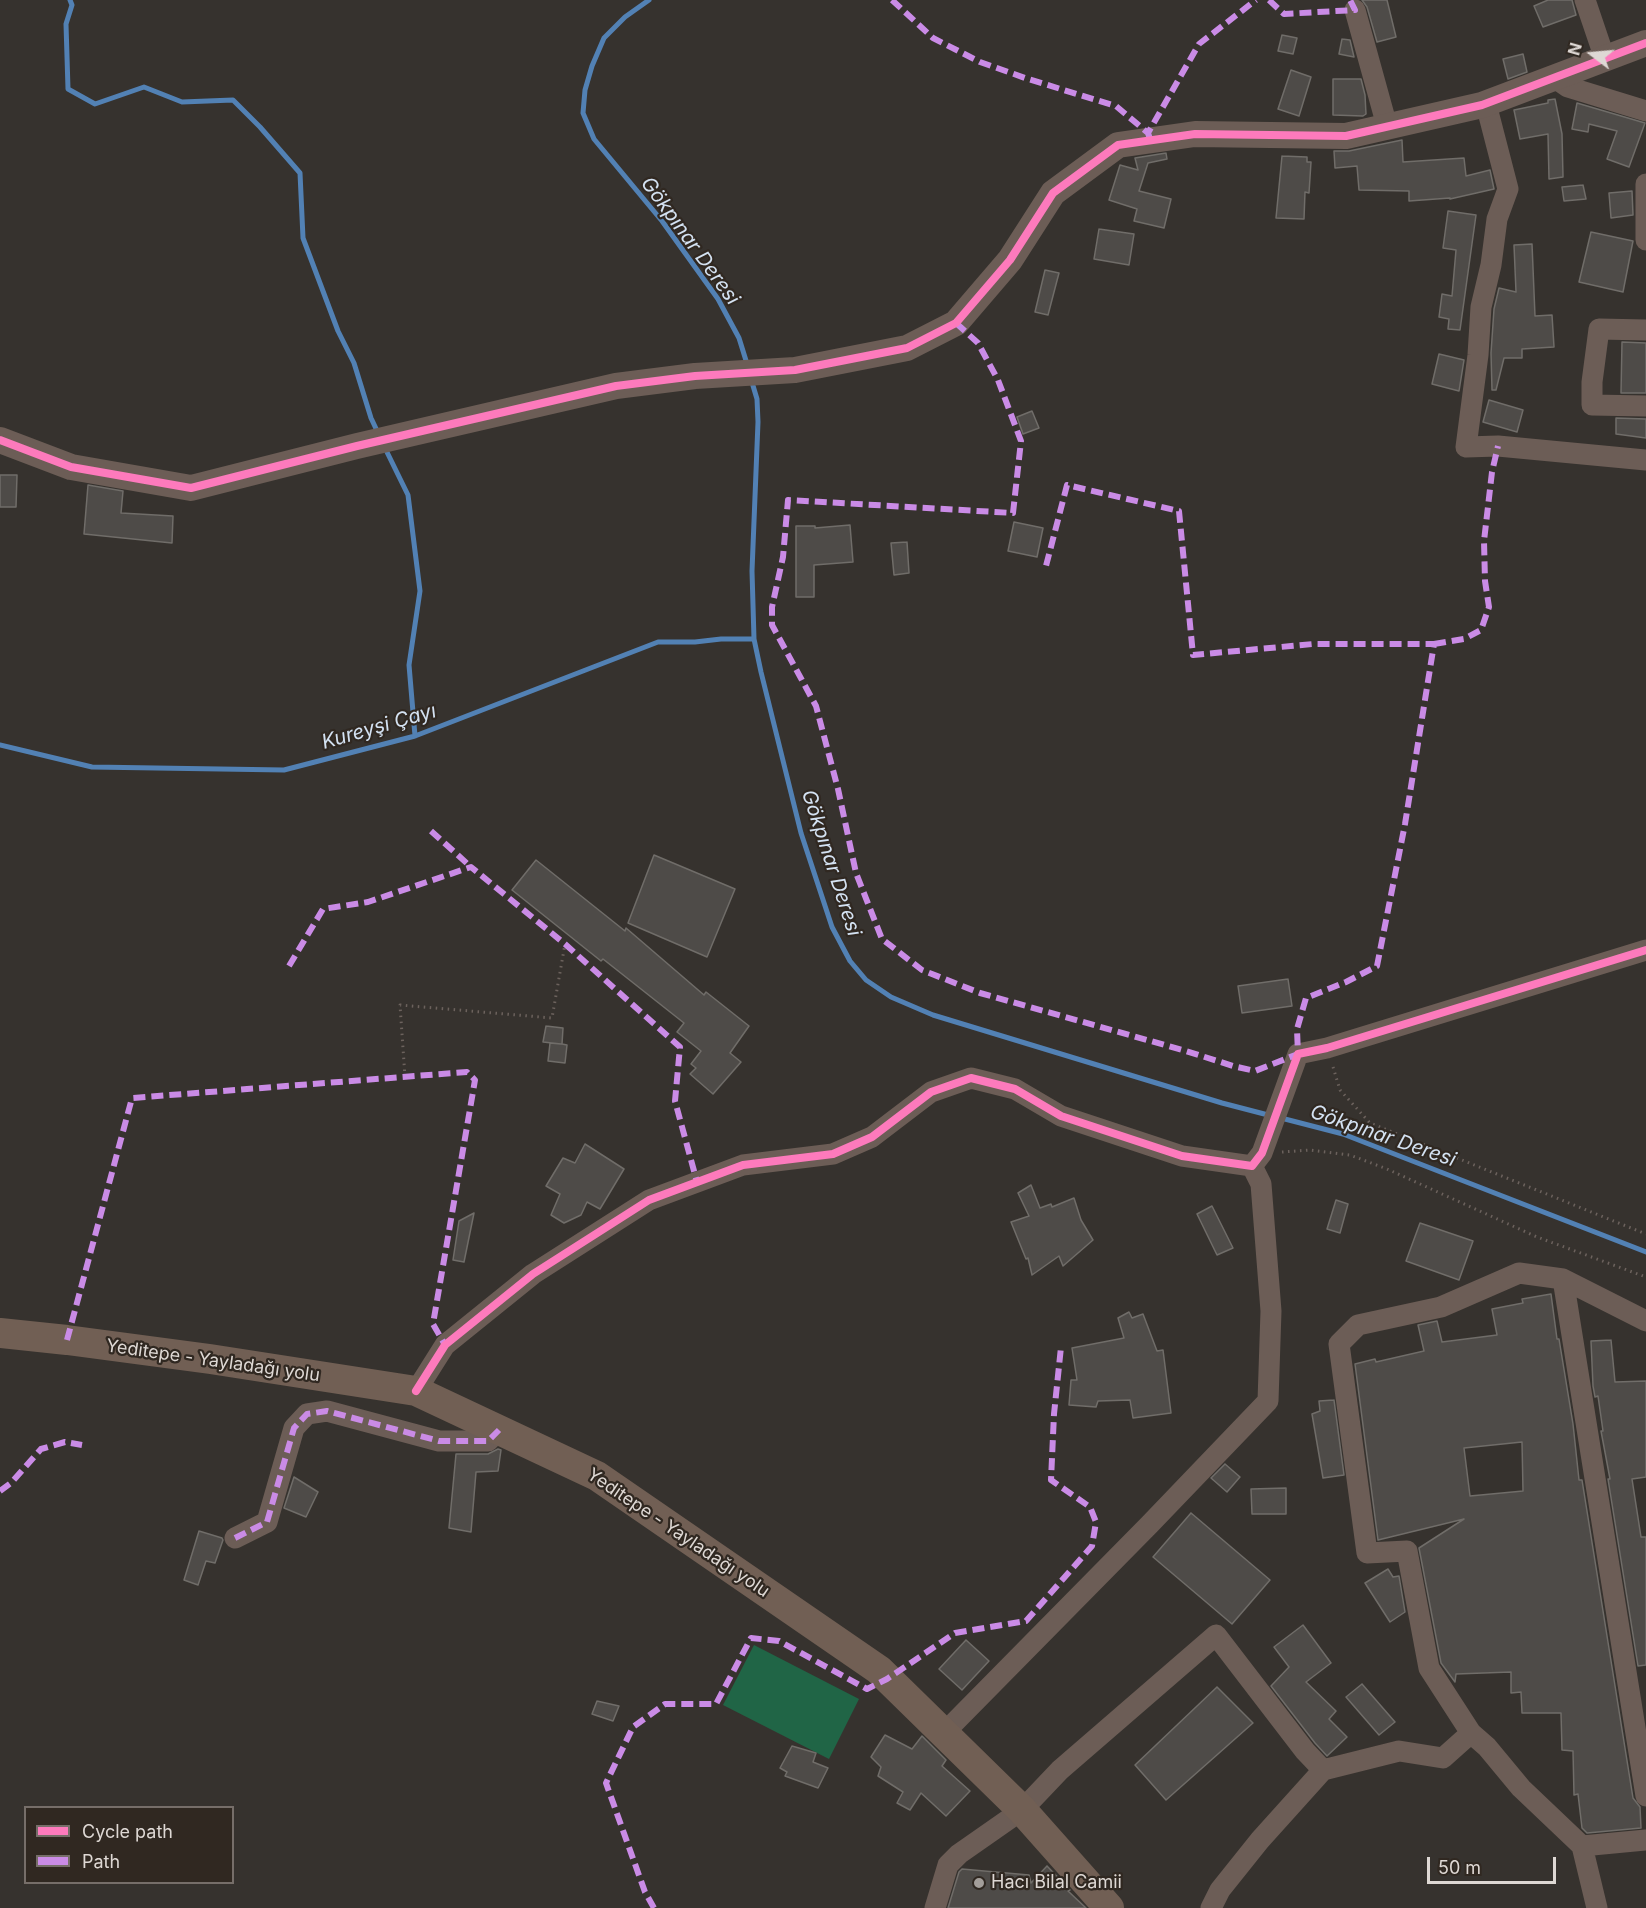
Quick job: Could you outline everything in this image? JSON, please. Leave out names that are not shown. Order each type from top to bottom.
[{"type":"main road","name":"Yeditepe - Yayladağı yolu","points":[[0,1334],[67,1340],[210,1359],[416,1391],[597,1476],[879,1670],[1022,1810],[1109,1908]]},
{"type":"street","points":[[1585,0],[1605,59]]},
{"type":"street","points":[[1355,10],[1387,126]]},
{"type":"street","points":[[0,440],[71,467],[191,488],[357,446],[616,386],[695,376],[795,370],[907,348],[956,323],[1010,260],[1053,193],[1118,145],[1195,134],[1346,136],[1486,104],[1646,44]]},
{"type":"street","points":[[1555,78],[1568,87],[1646,111]]},
{"type":"street","points":[[1486,104],[1508,189],[1497,219],[1491,265],[1481,307],[1478,355],[1466,447],[1498,446],[1646,460]]},
{"type":"street","points":[[1646,184],[1646,240]]},
{"type":"street","points":[[1646,330],[1599,329],[1592,394],[1592,405],[1646,406]]},
{"type":"street","points":[[944,1734],[1268,1401],[1271,1311],[1257,1160],[1298,1054],[1327,1048],[1646,950]]},
{"type":"street","points":[[416,1391],[445,1346],[533,1274],[649,1200],[743,1165],[833,1154],[872,1137],[931,1092],[971,1078],[1015,1089],[1061,1116],[1182,1156],[1257,1160]]},
{"type":"street","points":[[1598,1908],[1582,1846],[1521,1788],[1487,1747],[1471,1733],[1429,1668],[1407,1551],[1367,1553],[1339,1344],[1358,1325],[1441,1307],[1518,1273],[1563,1279],[1646,1321]]},
{"type":"street","points":[[1563,1279],[1646,1796]]},
{"type":"street","points":[[235,1538],[267,1522],[294,1428],[307,1414],[327,1411],[439,1441],[488,1441],[500,1431]]},
{"type":"street","points":[[935,1908],[948,1865],[1022,1810],[1060,1770],[1215,1635],[1305,1751],[1323,1770]]},
{"type":"street","points":[[1210,1908],[1220,1890],[1260,1840],[1323,1770],[1399,1751],[1443,1758],[1471,1733]]},
{"type":"street","points":[[1582,1846],[1646,1840]]},
{"type":"path","points":[[405,1077],[400,1005],[552,1018],[565,944]]},
{"type":"path","points":[[1327,1048],[1340,1090],[1370,1123],[1646,1234]]},
{"type":"path","points":[[1257,1160],[1310,1150],[1350,1155],[1387,1169],[1537,1237],[1646,1277]]},
{"type":"green space","points":[[754,1645],[859,1699],[829,1759],[723,1705]]},
{"type":"building","points":[[1362,0],[1387,0],[1396,37],[1377,42],[1367,7]]},
{"type":"building","points":[[1548,0],[1572,0],[1576,15],[1543,27],[1534,6]]},
{"type":"building","points":[[1282,35],[1297,38],[1293,54],[1278,51]]},
{"type":"building","points":[[1342,39],[1350,40],[1354,57],[1339,54]]},
{"type":"building","points":[[1523,54],[1527,72],[1508,79],[1503,59]]},
{"type":"building","points":[[1291,70],[1311,77],[1299,116],[1278,109]]},
{"type":"building","points":[[1333,79],[1361,79],[1366,114],[1363,116],[1333,115]]},
{"type":"building","points":[[1555,99],[1562,134],[1563,177],[1549,179],[1548,134],[1520,139],[1514,110],[1548,103],[1548,100]]},
{"type":"building","points":[[1577,103],[1645,123],[1629,167],[1607,159],[1617,131],[1589,124],[1588,132],[1572,129]]},
{"type":"building","points":[[1402,140],[1403,162],[1464,158],[1466,176],[1490,170],[1494,189],[1450,199],[1409,201],[1409,191],[1359,190],[1357,166],[1335,168],[1334,151],[1349,151]]},
{"type":"building","points":[[1166,153],[1167,159],[1148,163],[1139,191],[1171,199],[1164,228],[1134,221],[1137,209],[1109,200],[1120,165],[1138,170],[1135,158]]},
{"type":"building","points":[[1282,156],[1307,157],[1307,162],[1311,162],[1309,193],[1305,192],[1304,219],[1276,218]]},
{"type":"building","points":[[1583,185],[1586,199],[1564,201],[1562,187]]},
{"type":"building","points":[[1632,191],[1633,215],[1611,218],[1609,193]]},
{"type":"building","points":[[1448,211],[1476,215],[1460,330],[1448,329],[1449,319],[1439,317],[1442,294],[1452,296],[1456,250],[1443,248]]},
{"type":"building","points":[[1099,229],[1134,234],[1129,265],[1094,259]]},
{"type":"building","points":[[1591,232],[1633,241],[1623,292],[1579,282]]},
{"type":"building","points":[[1532,244],[1535,316],[1552,315],[1554,347],[1522,349],[1522,358],[1504,358],[1496,390],[1492,390],[1491,353],[1494,309],[1499,288],[1516,292],[1514,245]]},
{"type":"building","points":[[1045,270],[1059,273],[1048,315],[1035,312]]},
{"type":"building","points":[[1622,342],[1646,343],[1646,393],[1621,393]]},
{"type":"building","points":[[1439,354],[1464,360],[1459,391],[1432,384]]},
{"type":"building","points":[[1489,400],[1523,410],[1517,432],[1483,422]]},
{"type":"building","points":[[1032,411],[1039,428],[1023,434],[1017,417]]},
{"type":"building","points":[[1616,418],[1646,419],[1646,438],[1616,434]]},
{"type":"building","points":[[0,475],[17,475],[16,507],[0,507]]},
{"type":"building","points":[[88,485],[123,491],[121,513],[173,516],[172,543],[84,534]]},
{"type":"building","points":[[1014,522],[1043,528],[1037,557],[1008,551]]},
{"type":"building","points":[[850,525],[853,562],[814,565],[814,597],[796,597],[796,526],[815,526],[815,528]]},
{"type":"building","points":[[907,542],[909,573],[894,575],[891,543]]},
{"type":"building","points":[[654,855],[735,889],[707,957],[628,923]]},
{"type":"building","points":[[536,860],[625,931],[626,928],[704,995],[706,992],[749,1026],[730,1053],[741,1062],[713,1094],[690,1074],[696,1068],[691,1064],[701,1051],[677,1032],[684,1023],[512,890]]},
{"type":"building","points":[[1288,979],[1292,1006],[1242,1013],[1238,986]]},
{"type":"building","points":[[546,1026],[563,1028],[562,1044],[567,1045],[565,1063],[548,1061],[550,1043],[561,1044],[543,1042]]},
{"type":"building","points":[[585,1144],[624,1169],[600,1209],[587,1202],[581,1215],[564,1223],[551,1215],[560,1194],[546,1186],[563,1158],[575,1163]]},
{"type":"building","points":[[1031,1185],[1040,1208],[1051,1204],[1052,1207],[1074,1198],[1081,1220],[1093,1240],[1063,1266],[1059,1256],[1032,1275],[1028,1258],[1026,1259],[1011,1222],[1029,1216],[1018,1193]]},
{"type":"building","points":[[1336,1200],[1348,1204],[1340,1233],[1327,1229]]},
{"type":"building","points":[[1212,1206],[1233,1248],[1217,1255],[1197,1214]]},
{"type":"building","points":[[474,1213],[464,1262],[453,1260],[459,1221]]},
{"type":"building","points":[[1420,1223],[1473,1241],[1459,1280],[1406,1261]]},
{"type":"building","points":[[1551,1294],[1573,1424],[1579,1480],[1582,1480],[1633,1798],[1640,1807],[1641,1828],[1587,1833],[1582,1828],[1578,1794],[1574,1795],[1573,1751],[1562,1750],[1561,1713],[1522,1713],[1521,1692],[1511,1693],[1511,1672],[1456,1674],[1455,1682],[1441,1663],[1419,1548],[1464,1519],[1378,1540],[1355,1364],[1375,1359],[1376,1362],[1424,1351],[1418,1325],[1437,1321],[1442,1342],[1497,1335],[1492,1309],[1523,1303],[1522,1299]],"holes":[[[1522,1442],[1523,1491],[1470,1496],[1464,1448]]]},
{"type":"building","points":[[1129,1312],[1132,1318],[1143,1314],[1157,1351],[1163,1350],[1171,1413],[1133,1418],[1130,1400],[1098,1401],[1096,1407],[1069,1405],[1071,1380],[1077,1380],[1072,1348],[1124,1338],[1118,1318]]},
{"type":"building","points":[[1611,1340],[1615,1382],[1646,1381],[1646,1477],[1632,1479],[1641,1537],[1646,1537],[1646,1665],[1638,1666],[1608,1479],[1610,1479],[1601,1431],[1603,1431],[1598,1396],[1595,1397],[1593,1386],[1591,1341]]},
{"type":"building","points":[[1334,1400],[1344,1475],[1323,1478],[1312,1414],[1320,1411],[1319,1401]]},
{"type":"building","points":[[498,1449],[501,1450],[498,1471],[476,1472],[471,1532],[449,1528],[456,1454],[488,1454]]},
{"type":"building","points":[[1225,1464],[1240,1477],[1227,1492],[1211,1478]]},
{"type":"building","points":[[294,1477],[318,1492],[306,1517],[284,1508]]},
{"type":"building","points":[[1286,1488],[1286,1514],[1252,1514],[1251,1489]]},
{"type":"building","points":[[1191,1513],[1270,1580],[1232,1624],[1153,1557]]},
{"type":"building","points":[[199,1531],[223,1540],[215,1563],[206,1561],[198,1585],[184,1580]]},
{"type":"building","points":[[1388,1569],[1393,1577],[1399,1576],[1405,1612],[1390,1622],[1365,1583]]},
{"type":"building","points":[[1303,1625],[1331,1663],[1306,1682],[1336,1711],[1329,1719],[1347,1737],[1327,1756],[1271,1686],[1289,1667],[1274,1647]]},
{"type":"building","points":[[966,1640],[989,1661],[962,1690],[939,1669]]},
{"type":"building","points":[[1362,1684],[1395,1722],[1379,1735],[1346,1697]]},
{"type":"building","points":[[1217,1687],[1253,1723],[1166,1800],[1135,1765]]},
{"type":"building","points":[[597,1701],[619,1706],[613,1721],[592,1714]]},
{"type":"building","points":[[885,1735],[912,1749],[922,1736],[946,1760],[942,1766],[970,1791],[946,1816],[921,1793],[910,1810],[897,1803],[903,1792],[878,1776],[881,1767],[871,1757]]},
{"type":"building","points":[[792,1746],[816,1753],[813,1762],[828,1768],[818,1788],[785,1776],[787,1772],[780,1768]]},
{"type":"building","points":[[1047,1866],[1086,1908],[948,1908],[959,1872],[962,1869],[1029,1875],[1031,1883]]},
{"type":"waterway","points":[[70,0],[72,5],[66,24],[68,89],[95,104],[144,87],[182,102],[233,100],[300,173],[303,238],[338,331],[354,363],[371,418],[379,435]]},
{"type":"waterway","name":"Gökpınar Deresi","points":[[649,0],[625,17],[604,38],[585,90],[583,113],[594,139],[662,221],[718,299],[739,338],[748,367]]},
{"type":"waterway","name":"Gökpınar Deresi","points":[[751,379],[757,399],[758,422],[752,571],[754,639],[801,833],[832,927],[850,961],[866,980],[891,997],[933,1015],[1222,1103],[1272,1116]]},
{"type":"waterway","points":[[384,446],[408,495],[420,591],[409,665],[415,736]]},
{"type":"waterway","name":"Kureyşi Çayı","points":[[0,745],[92,767],[284,770],[415,736],[658,642],[754,639]]},
{"type":"waterway","name":"Gökpınar Deresi","points":[[1281,1118],[1343,1134],[1646,1252]]},
{"type":"marked path","points":[[892,0],[933,38],[980,62],[1116,106],[1148,133]]},
{"type":"marked path","points":[[1150,139],[1148,133],[1199,44],[1256,0]]},
{"type":"marked path","points":[[1269,0],[1284,14],[1355,10],[1350,0]]},
{"type":"marked path","points":[[956,323],[978,343],[998,380],[1021,441],[1013,513],[788,500],[783,557],[772,607],[772,625],[816,706],[838,789],[856,873],[882,939],[922,970],[980,993],[1233,1066],[1255,1071],[1298,1054],[1297,1029],[1306,998],[1346,982],[1377,966],[1405,824],[1434,644],[1313,644],[1193,655],[1179,511],[1067,485],[1046,566]]},
{"type":"marked path","points":[[1434,644],[1464,639],[1481,630],[1489,607],[1485,581],[1484,541],[1492,472],[1498,446]]},
{"type":"marked path","points":[[431,831],[471,867]]},
{"type":"marked path","points":[[289,966],[323,909],[368,902],[471,867],[565,944],[680,1047],[675,1101],[697,1182]]},
{"type":"marked path","points":[[67,1340],[132,1098],[467,1072],[475,1080],[433,1324],[445,1345]]},
{"type":"marked path","points":[[654,1908],[645,1892],[606,1783],[633,1727],[665,1704],[716,1704],[751,1638],[779,1641],[867,1689],[887,1679],[955,1633],[1026,1621],[1092,1546],[1096,1522],[1090,1507],[1051,1480],[1054,1414],[1061,1347]]},
{"type":"marked path","points":[[235,1538],[267,1522],[294,1428],[307,1414],[327,1411],[439,1441],[488,1441],[499,1430]]},
{"type":"marked path","points":[[0,1491],[11,1483],[41,1449],[65,1442],[82,1445]]},
{"type":"cycle path","points":[[0,440],[71,467],[191,488],[357,446],[616,386],[695,376],[795,370],[907,348],[956,323],[1010,260],[1053,193],[1118,145],[1195,134],[1346,136],[1482,105],[1646,43]]},
{"type":"cycle path","points":[[416,1391],[445,1345],[533,1274],[649,1200],[743,1165],[833,1154],[872,1137],[931,1092],[971,1078],[1015,1089],[1061,1116],[1182,1156],[1252,1166],[1262,1153],[1298,1054],[1327,1048],[1646,950]]},
{"type":"place","name":"Hacı Bilal Camii","points":[[979,1883]]}]
